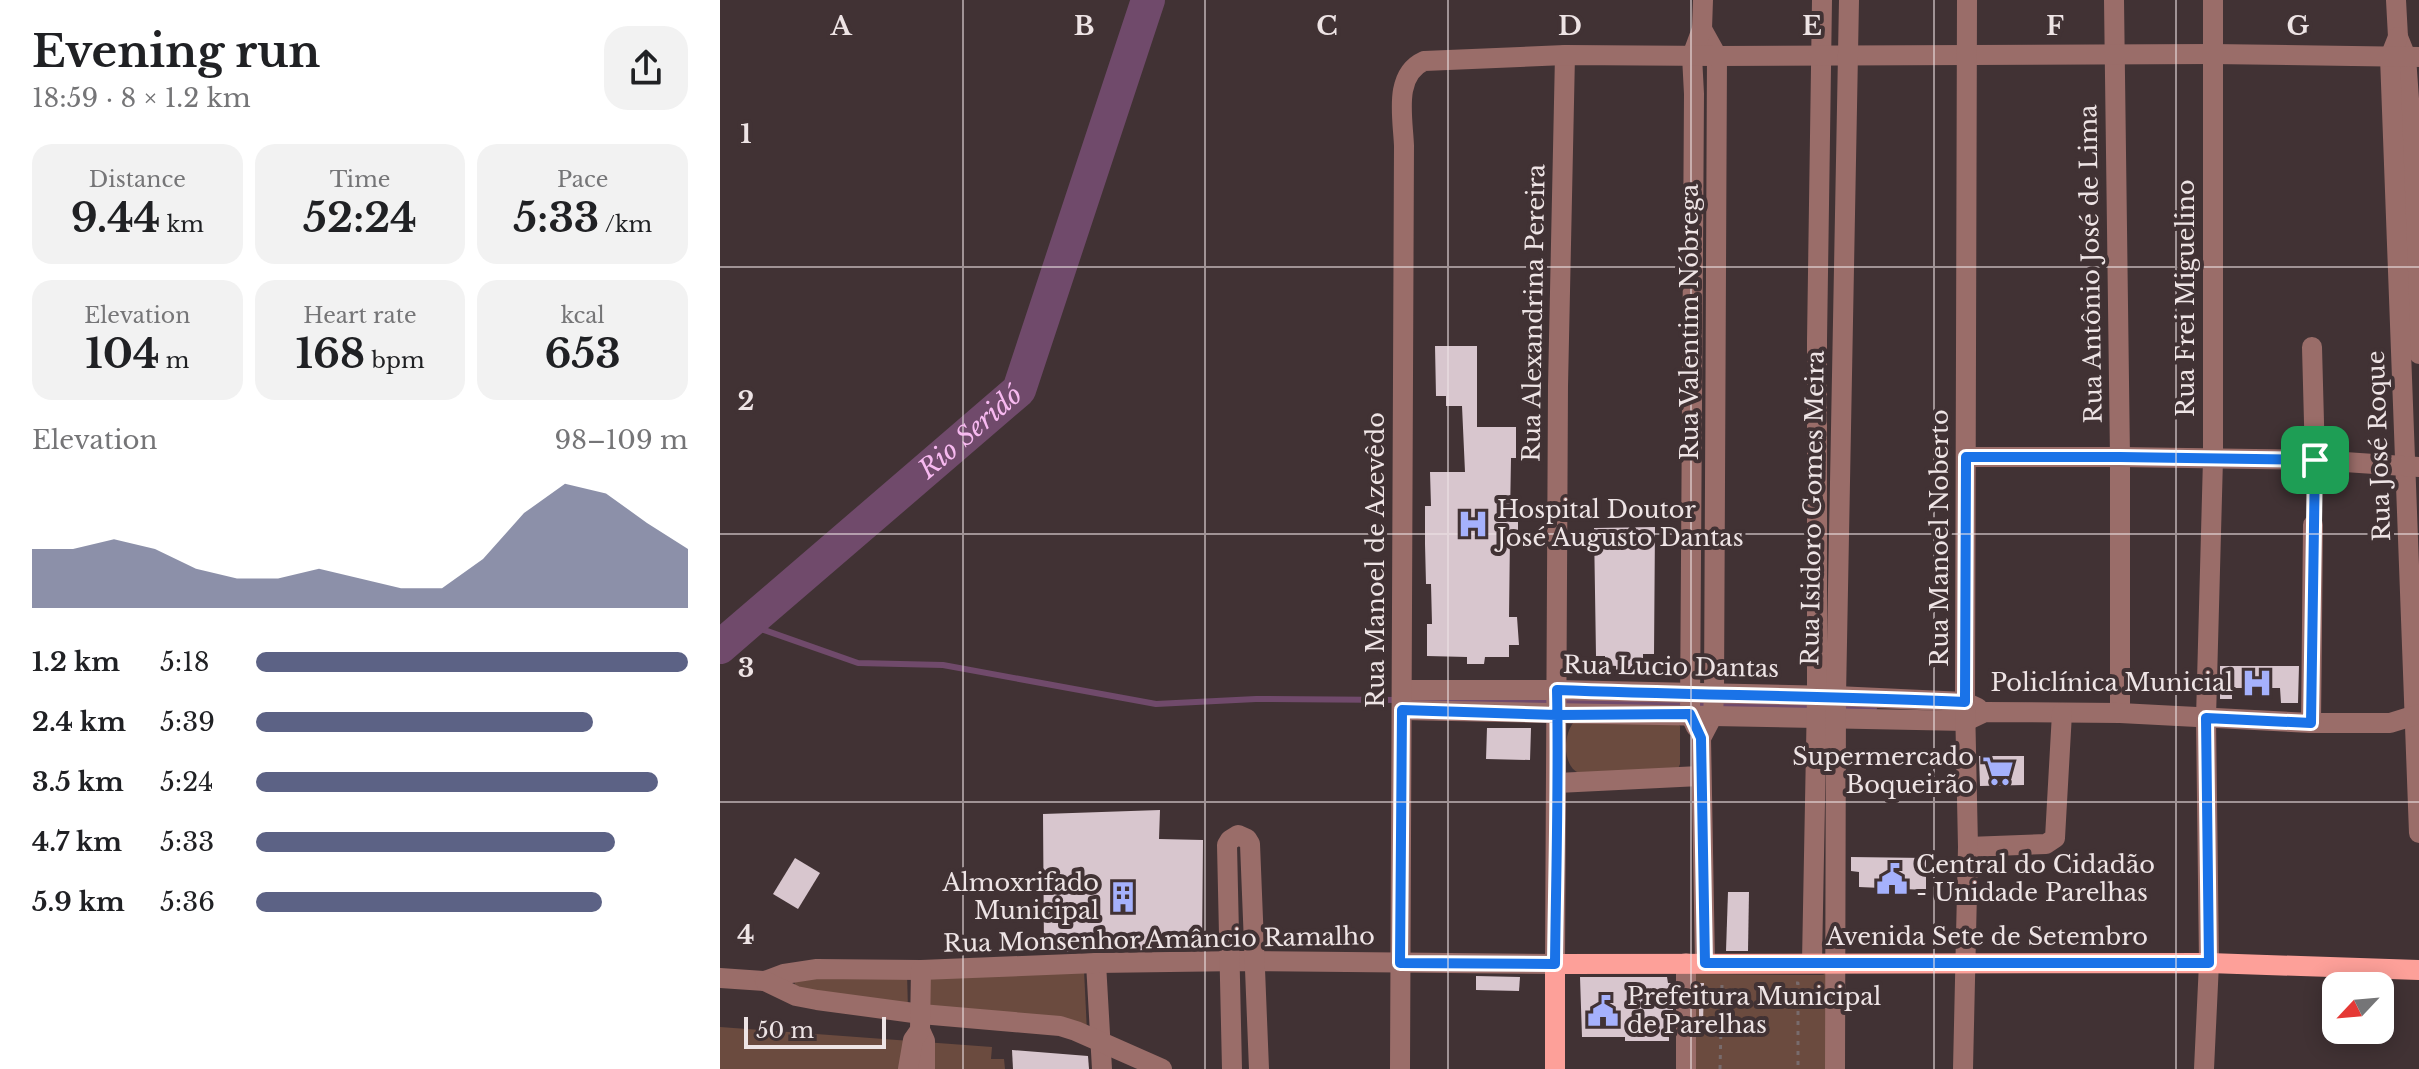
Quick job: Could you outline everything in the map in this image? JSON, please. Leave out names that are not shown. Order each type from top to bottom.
[{"type":"main road","name":"Avenida Sete de Setembro","points":[[1555,964],[2209,963],[2419,970]]},
{"type":"main road","points":[[1555,964],[1555,1069]]},
{"type":"street","name":"Rua Valentim Nóbrega","points":[[1690,704],[1692,56],[1702,29],[1703,0]]},
{"type":"street","name":"Rua Isidoro Gomes Meira","points":[[1822,0],[1817,478],[1827,718],[1835,1069]]},
{"type":"street","name":"Rua Isidoro Gomes Meira","points":[[1826,696],[1840,480],[1849,0]]},
{"type":"street","name":"Rua Manoel Noberto","points":[[1963,1069],[1972,712],[1966,457],[1967,0]]},
{"type":"street","name":"Rua Antônio José de Lima","points":[[2114,0],[2120,713]]},
{"type":"street","name":"Rua Frei Miguelino","points":[[2204,1069],[2209,963],[2206,718],[2213,459],[2213,0]]},
{"type":"street","points":[[1565,55],[2212,54],[2405,57],[2398,37],[2396,0]]},
{"type":"street","name":"Rua Valentim Nóbrega","points":[[1702,29],[1717,56],[1713,705]]},
{"type":"street","name":"Rua Manoel de Azevêdo","points":[[1400,1069],[1403,96],[1406,75],[1424,61],[1565,55]]},
{"type":"street","name":"Rua Alexandrina Pereira","points":[[1555,964],[1558,386],[1565,55]]},
{"type":"street","name":"Rua José Roque","points":[[2405,57],[2419,354]]},
{"type":"street","name":"Rua José Roque","points":[[2405,57],[2419,833]]},
{"type":"street","points":[[1817,341],[1841,342]]},
{"type":"street","points":[[2312,347],[2315,460]]},
{"type":"street","points":[[1966,457],[2315,460],[2413,467]]},
{"type":"street","points":[[1817,478],[1840,480]]},
{"type":"street","points":[[2311,723],[2313,525]]},
{"type":"street","name":"Rua Lucio Dantas","points":[[1402,700],[1557,690],[1827,718],[1972,712],[2120,713],[2311,723],[2417,724]]},
{"type":"street","name":"Rua Lucio Dantas","points":[[1713,705],[1826,696],[1972,712]]},
{"type":"street","name":"Rua Lucio Dantas","points":[[1402,700],[1557,715],[1690,704]]},
{"type":"street","points":[[1690,704],[1701,738]]},
{"type":"street","points":[[1686,1069],[1695,963],[1701,738],[1713,705]]},
{"type":"street","points":[[1968,847],[2046,844],[2053,841],[2062,713]]},
{"type":"street","name":"Rua Isidoro Gomes Meira","points":[[1812,962],[1827,718]]},
{"type":"street","points":[[1557,783],[1700,776]]},
{"type":"street","points":[[1232,1069],[1227,845],[1238,835],[1250,844],[1259,1069]]},
{"type":"street","name":"Rua Monsenhor Amâncio Ramalho","points":[[765,981],[784,974],[817,969],[921,970],[1229,961],[1555,964]]},
{"type":"street","points":[[1096,963],[1102,1069]]},
{"type":"street","points":[[921,970],[920,1022],[925,1041],[925,1069]]},
{"type":"street","name":"Rua Monsenhor Amâncio Ramalho","points":[[720,978],[765,981],[796,996],[920,1022],[1060,1026],[1162,1069]]},
{"type":"street","points":[[908,1069],[920,1022]]},
{"type":"path","points":[[2313,525],[2315,460]]},
{"type":"path","points":[[1785,983],[1798,983],[1798,1069]]},
{"type":"path","points":[[1720,1069],[1722,984],[1731,984]]},
{"type":"shaded area","points":[[1676,721],[1680,726],[1678,769],[1579,773],[1567,757],[1566,742],[1574,722]]},
{"type":"shaded area","points":[[1838,965],[1839,1069],[1678,1069],[1692,974],[1823,975]]},
{"type":"shaded area","points":[[1084,970],[1087,1032],[928,1012],[928,974]]},
{"type":"shaded area","points":[[907,973],[908,1010],[795,987],[794,976]]},
{"type":"shaded area","points":[[720,1027],[992,1047],[991,1059],[1004,1059],[1005,1069],[720,1069]]},
{"type":"building","name":"Hospital Doutor José Augusto Dantas","points":[[1435,346],[1477,346],[1477,427],[1516,427],[1516,458],[1511,458],[1510,516],[1518,516],[1518,535],[1510,535],[1509,617],[1517,617],[1519,645],[1509,645],[1509,657],[1485,657],[1484,664],[1467,664],[1467,657],[1427,656],[1427,624],[1432,624],[1431,584],[1426,584],[1425,544],[1425,506],[1431,506],[1430,472],[1465,472],[1462,406],[1446,406],[1446,396],[1436,396]]},
{"type":"building","points":[[1655,527],[1654,654],[1643,654],[1643,664],[1632,665],[1632,670],[1616,670],[1616,666],[1605,665],[1605,656],[1596,656],[1594,528]]},
{"type":"building","points":[[2220,666],[2299,666],[2298,703],[2281,703],[2280,688],[2232,688],[2232,699],[2220,699]]},
{"type":"building","points":[[1487,728],[1531,728],[1530,760],[1486,759]]},
{"type":"building","name":"Supermercado Boqueirão","points":[[1979,756],[2024,756],[2024,785],[1980,786]]},
{"type":"building","name":"Almoxrifado Municipal","points":[[1160,810],[1159,839],[1203,840],[1202,949],[1044,952],[1043,814]]},
{"type":"building","name":"Central do Cidadão - Unidade Parelhas","points":[[1851,857],[1926,858],[1926,890],[1859,887],[1859,872],[1851,871]]},
{"type":"building","points":[[795,858],[820,873],[798,909],[773,894]]},
{"type":"building","points":[[1728,892],[1749,892],[1748,951],[1726,951]]},
{"type":"building","points":[[1476,976],[1520,977],[1519,991],[1476,990]]},
{"type":"building","name":"Prefeitura Municipal de Parelhas","points":[[1580,977],[1667,977],[1668,983],[1673,983],[1673,1024],[1669,1024],[1669,1041],[1582,1037]]},
{"type":"building","points":[[1699,983],[1704,983],[1703,1025],[1699,1025]]},
{"type":"building","points":[[1012,1050],[1088,1056],[1089,1069],[1013,1069]]},
{"type":"waterway","name":"Rio Seridó","points":[[720,647],[1019,390],[1148,0]]},
{"type":"waterway","points":[[747,624],[858,663],[943,665],[1156,704],[1256,699],[1398,700]]},
{"type":"waterway","points":[[1410,700],[1814,707]]},
{"type":"waterway","points":[[1841,707],[1874,708]]},
{"type":"place","name":"Hospital Doutor José Augusto Dantas","points":[[1473,524]]},
{"type":"place","name":"Policlínica Municial","points":[[2257,683]]},
{"type":"place","name":"Supermercado Boqueirão","points":[[1998,771]]},
{"type":"place","name":"Central do Cidadão - Unidade Parelhas","points":[[1892,879]]},
{"type":"place","name":"Almoxrifado Municipal","points":[[1123,897]]},
{"type":"place","name":"Prefeitura Municipal de Parelhas","points":[[1603,1011]]},
{"type":"route","points":[[2315,460],[1966,457],[1965,702],[1557,690],[1557,715],[1557,783],[1555,964],[1400,963],[1402,710],[1557,715],[1690,714],[1701,738],[1705,963],[2209,963],[2206,718],[2311,723],[2315,460]]}]
